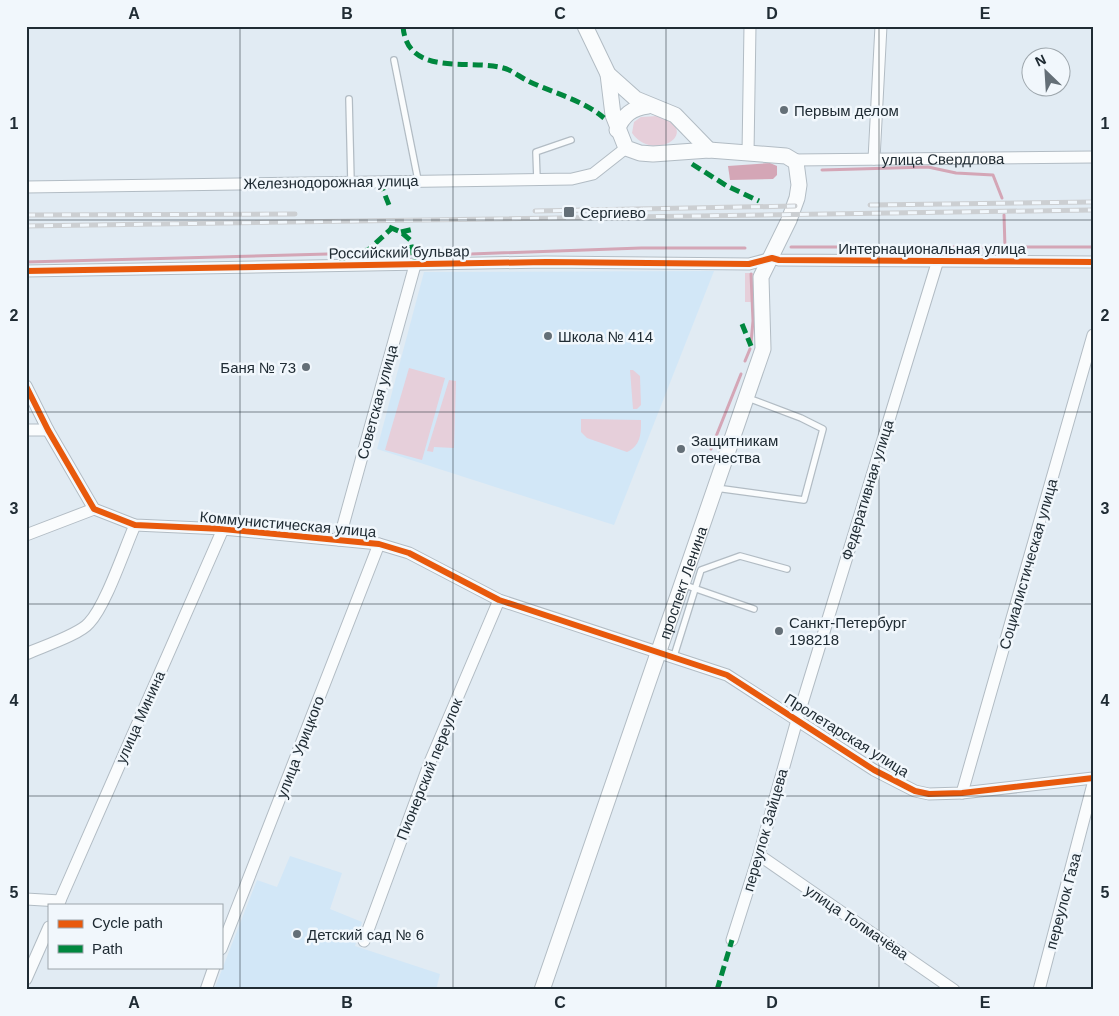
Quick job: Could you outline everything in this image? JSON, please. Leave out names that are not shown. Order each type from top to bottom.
[{"type":"street","points":[[585,26],[608,74],[611,103],[617,130],[626,148]]},
{"type":"street","points":[[748,154],[750,26]]},
{"type":"street","points":[[874,159],[881,26]]},
{"type":"street","points":[[608,74],[630,94],[648,106],[670,112],[709,150]]},
{"type":"street","points":[[617,130],[621,120],[628,112],[638,107],[648,106]]},
{"type":"street","points":[[670,153],[681,141],[683,126]]},
{"type":"street","name":"улица Свердлова","points":[[626,148],[640,153],[709,150],[790,158],[874,159],[1093,156]]},
{"type":"street","name":"Железнодорожная улица","points":[[26,187],[572,179],[593,174],[626,148]]},
{"type":"street","name":"проспект Ленина","points":[[542,990],[658,652],[688,586],[714,488],[763,349],[761,277],[772,258],[797,198],[798,171],[790,158]]},
{"type":"street","name":"Интернациональная улица","points":[[772,258],[780,260],[1093,262]]},
{"type":"street","name":"Российский бульвар","points":[[26,271],[546,262],[749,264],[772,258]]},
{"type":"street","name":"Федеративная улица","points":[[797,720],[938,260]]},
{"type":"street","name":"Советская улица","points":[[339,540],[415,265]]},
{"type":"street","name":"Социалистическая улица","points":[[962,793],[1093,335]]},
{"type":"street","points":[[26,386],[48,430],[94,509],[26,535]]},
{"type":"street","points":[[26,430],[48,430]]},
{"type":"street","name":"Коммунистическая улица","points":[[94,509],[135,525],[223,529],[379,544],[409,553],[499,600],[658,652]]},
{"type":"street","points":[[26,654],[62,639],[88,624],[100,605],[135,525]]},
{"type":"street","name":"улица Минина","points":[[59,903],[223,529]]},
{"type":"street","name":"улица Урицкого","points":[[222,947],[379,544]]},
{"type":"street","name":"Пионерский переулок","points":[[364,941],[430,762],[499,600]]},
{"type":"street","name":"Пролетарская улица","points":[[658,652],[727,675],[751,688],[797,720],[898,784],[929,794],[962,793],[1093,778]]},
{"type":"street","name":"переулок Зайцева","points":[[732,940],[759,855],[797,720]]},
{"type":"street","name":"переулок Газа","points":[[1039,990],[1093,784]]},
{"type":"street","name":"улица Толмачёва","points":[[759,855],[954,990]]},
{"type":"street","points":[[26,900],[59,903]]},
{"type":"street","points":[[26,979],[48,929]]},
{"type":"street","points":[[206,990],[214,968]]},
{"type":"lane","points":[[394,60],[418,180]]},
{"type":"lane","points":[[349,99],[350,182]]},
{"type":"lane","points":[[538,179],[536,152],[571,140]]},
{"type":"lane","points":[[714,488],[804,500],[823,429],[801,418],[747,398]]},
{"type":"lane","points":[[674,656],[688,586],[701,570],[740,556],[787,569]]},
{"type":"lane","points":[[688,586],[754,609]]},
{"type":"shaded area","points":[[658,116],[671,122],[676,129],[676,136],[671,142],[652,146],[641,142],[632,133],[634,122],[641,117]]},
{"type":"shaded area","points":[[770,163],[777,166],[777,175],[773,179],[730,180],[728,166]]},
{"type":"shaded area","name":"Школа № 414","points":[[714,271],[614,525],[377,449],[424,272]]},
{"type":"shaded area","points":[[745,273],[753,273],[753,302],[745,302]]},
{"type":"shaded area","points":[[409,368],[445,378],[422,460],[385,450]]},
{"type":"shaded area","points":[[630,370],[633,370],[640,376],[641,405],[637,409],[633,409]]},
{"type":"shaded area","points":[[449,380],[456,381],[454,448],[434,447],[433,452],[427,451]]},
{"type":"shaded area","points":[[581,419],[641,420],[638,442],[627,452],[587,438],[581,432]]},
{"type":"shaded area","name":"Детский сад № 6","points":[[290,856],[342,873],[330,909],[362,922],[355,946],[440,974],[436,990],[214,990],[257,880],[277,887]]},
{"type":"waterway","points":[[822,170],[928,167],[956,173],[993,175],[1002,198]]},
{"type":"waterway","points":[[1004,215],[1005,248]]},
{"type":"waterway","points":[[791,247],[1093,247]]},
{"type":"waterway","points":[[26,262],[328,254],[471,254],[641,248],[745,248]]},
{"type":"waterway","points":[[751,274],[753,321],[751,343]]},
{"type":"waterway","points":[[745,361],[750,349]]},
{"type":"waterway","points":[[711,449],[741,374]]},
{"type":"railway","points":[[870,205],[1093,202]]},
{"type":"railway","points":[[535,211],[795,206]]},
{"type":"railway","points":[[26,226],[1093,210]]},
{"type":"railway","points":[[26,215],[295,214]]},
{"type":"marked path","points":[[403,26],[407,43],[417,54],[430,60],[446,63],[495,66],[509,70],[528,81],[587,106],[604,118]]},
{"type":"marked path","points":[[692,164],[727,186],[759,201]]},
{"type":"marked path","points":[[383,181],[383,190],[389,205]]},
{"type":"marked path","points":[[389,227],[401,232],[410,240],[415,265]]},
{"type":"marked path","points":[[340,265],[345,255],[368,250],[391,229]]},
{"type":"marked path","points":[[401,232],[414,229]]},
{"type":"marked path","points":[[742,324],[751,346]]},
{"type":"marked path","points":[[717,990],[732,940]]},
{"type":"cycle path","points":[[26,271],[546,262],[749,264],[772,258],[779,260],[1093,262]]},
{"type":"cycle path","points":[[26,386],[48,430],[94,509],[135,525],[223,529],[379,544],[409,553],[499,600],[727,675],[874,770],[915,791],[929,794],[962,793],[1093,778]]},
{"type":"place","name":"Первым делом","points":[[784,110]]},
{"type":"place","name":"Сергиево","points":[[569,212]]},
{"type":"place","name":"Школа № 414","points":[[548,336]]},
{"type":"place","name":"Баня № 73","points":[[306,367]]},
{"type":"place","name":"Защитникам отечества","points":[[681,449]]},
{"type":"place","name":"Санкт-Петербург 198218","points":[[779,631]]},
{"type":"place","name":"Детский сад № 6","points":[[297,934]]}]
